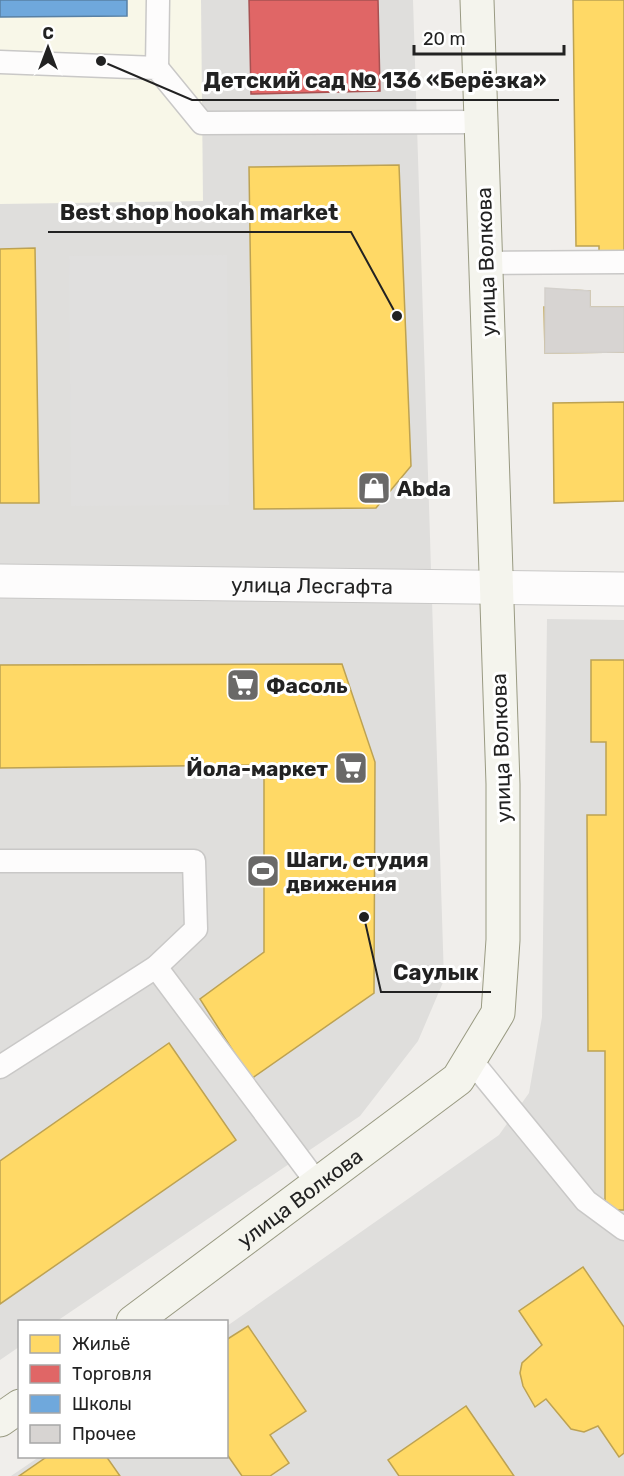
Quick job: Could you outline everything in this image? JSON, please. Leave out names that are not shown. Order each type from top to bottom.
[{"type":"main road","name":"улица Волкова","points":[[136,1320],[458,1078],[498,1013],[503,940],[503,784],[477,0]]},
{"type":"main road","points":[[0,1420],[18,1407]]},
{"type":"street","name":"улица Лесгафта","points":[[0,581],[624,589]]},
{"type":"lane","points":[[158,0],[157,68],[202,123],[481,122]]},
{"type":"lane","points":[[0,62],[157,68]]},
{"type":"lane","points":[[486,263],[624,262]]},
{"type":"lane","points":[[0,861],[194,861],[196,929],[156,967],[0,1067]]},
{"type":"lane","points":[[156,967],[318,1184]]},
{"type":"lane","points":[[470,1059],[586,1201],[624,1229]]},
{"type":"shaded area","points":[[0,0],[413,0],[444,980],[418,1041],[360,1116],[58,1320],[18,1320],[18,1348],[0,1360]]},
{"type":"shaded area","points":[[0,0],[201,0],[203,201],[0,204]]},
{"type":"shaded area","points":[[227,255],[229,505],[71,506],[69,256]]},
{"type":"shaded area","points":[[547,619],[624,620],[624,1476],[11,1476],[38,1458],[228,1458],[228,1325],[499,1135],[529,1093],[542,1017]]},
{"type":"building: Жильё","points":[[573,0],[624,0],[624,258],[599,258],[599,246],[576,246]]},
{"type":"building: Жильё","points":[[399,165],[411,466],[376,508],[254,509],[249,167]]},
{"type":"building: Жильё","points":[[35,248],[39,503],[0,503],[0,249]]},
{"type":"building: Жильё","points":[[568,290],[590,291],[590,307],[624,307],[624,352],[545,353],[544,307],[546,307],[546,297],[567,297]]},
{"type":"building: Жильё","points":[[624,402],[624,501],[554,503],[553,403]]},
{"type":"building: Жильё","points":[[591,660],[624,660],[624,1210],[605,1210],[605,1051],[588,1051],[587,815],[606,815],[606,742],[591,742]]},
{"type":"building: Жильё","points":[[342,664],[375,762],[374,993],[251,1079],[200,999],[264,952],[264,765],[0,768],[0,665]]},
{"type":"building: Жильё","points":[[169,1043],[236,1140],[0,1304],[0,1161]]},
{"type":"building: Жильё","points":[[583,1267],[624,1327],[624,1453],[619,1457],[598,1426],[584,1432],[571,1429],[546,1399],[535,1407],[523,1386],[520,1373],[522,1363],[542,1345],[519,1311]]},
{"type":"building: Жильё","points":[[248,1326],[306,1411],[270,1435],[289,1463],[270,1476],[242,1476],[228,1456],[228,1339]]},
{"type":"building: Жильё","points":[[466,1406],[514,1476],[399,1476],[388,1460]]},
{"type":"building: Жильё","points":[[45,1458],[107,1458],[120,1476],[19,1476]]},
{"type":"building: Торговля","points":[[249,0],[378,0],[380,91],[251,94]]},
{"type":"building: Школы","points":[[0,0],[127,0],[127,16],[0,17]]},
{"type":"building: Прочее","points":[[545,288],[590,291],[590,307],[624,307],[624,352],[545,353]]},
{"type":"place","name":"Детский сад № 136 «Берёзка»","points":[[101,61]]},
{"type":"place","name":"Best shop hookah market","points":[[397,316]]},
{"type":"place","name":"Abda","points":[[374,488]]},
{"type":"place","name":"Фасоль","points":[[243,685]]},
{"type":"place","name":"Йола-маркет","points":[[351,768]]},
{"type":"place","name":"Шаги, студия движения","points":[[263,871]]},
{"type":"place","name":"Саулык","points":[[364,917]]}]
